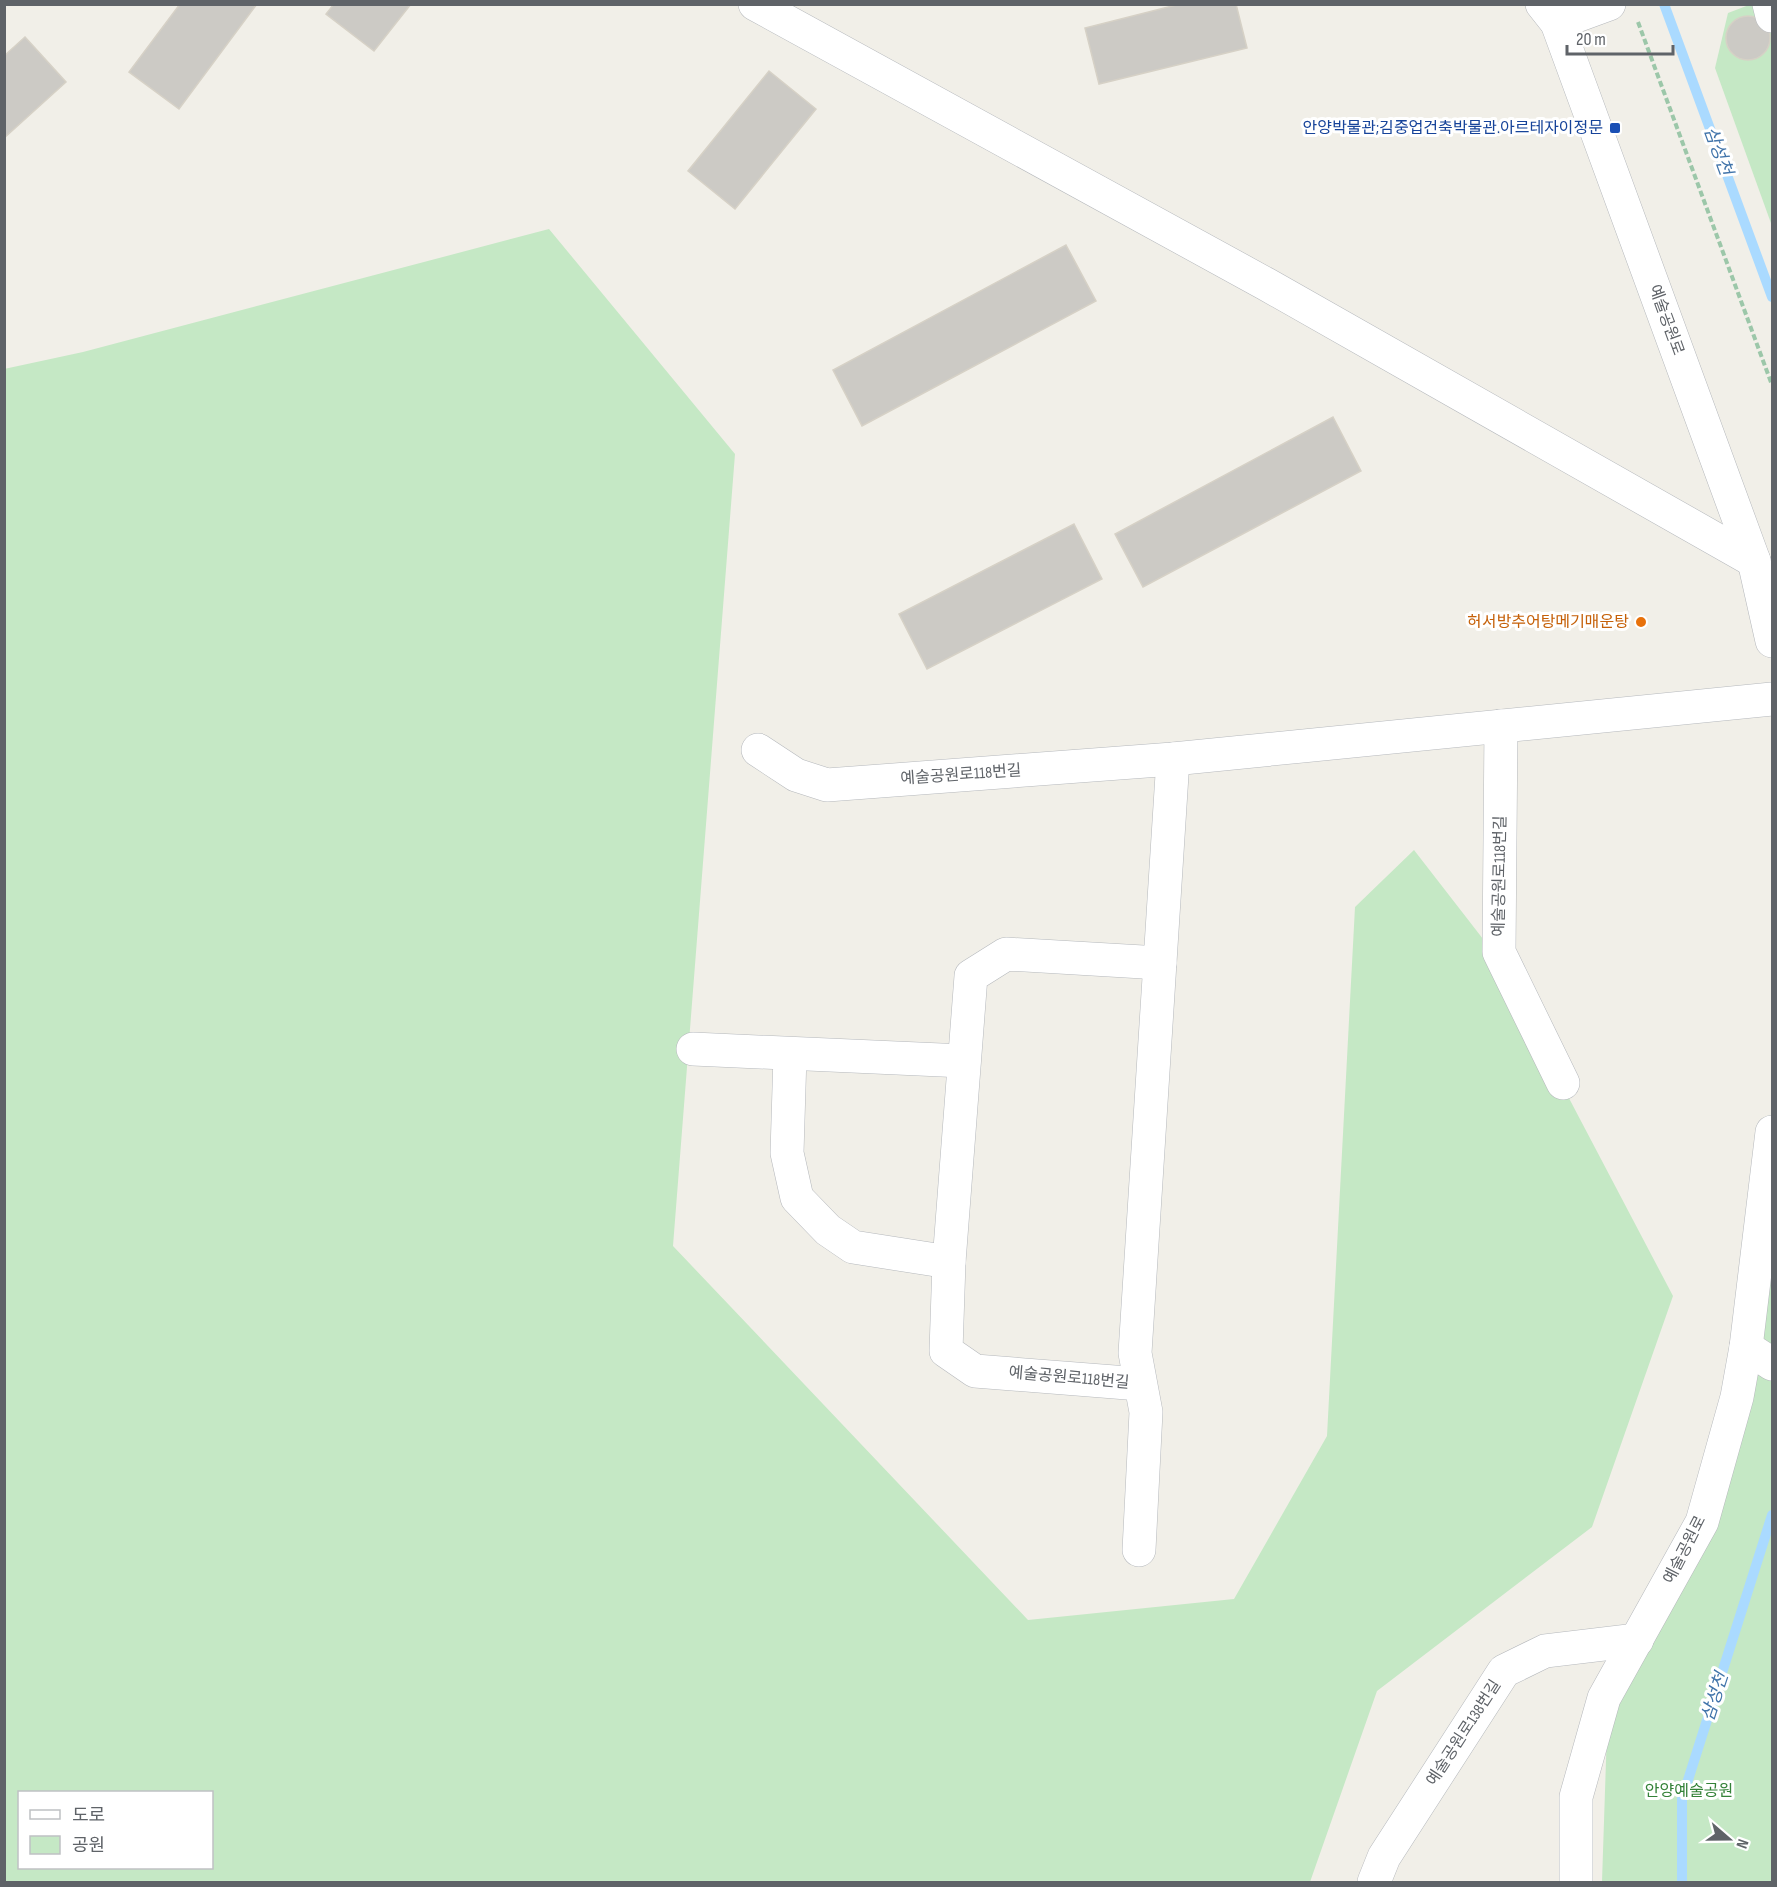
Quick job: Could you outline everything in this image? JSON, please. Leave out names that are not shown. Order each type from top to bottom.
[{"type":"street","points":[[755,4],[1266,284],[1754,561]]},
{"type":"street","points":[[1769,4],[1773,16]]},
{"type":"street","points":[[1550,11],[1612,10]]},
{"type":"street","name":"예술공원로","points":[[1550,11],[1754,561],[1773,642]]},
{"type":"street","name":"예술공원로118번길","points":[[758,750],[796,775],[827,785],[1173,759],[1773,699]]},
{"type":"street","name":"예술공원로118번길","points":[[1501,726],[1499,952],[1563,1083]]},
{"type":"street","name":"예술공원로118번길","points":[[1160,963],[1006,954],[971,976],[949,1262],[946,1351],[975,1371],[1140,1384],[1135,1353],[1160,963],[1173,759]]},
{"type":"street","points":[[693,1049],[790,1055],[964,1060]]},
{"type":"street","points":[[790,1055],[787,1153],[797,1198],[828,1230],[853,1247],[949,1262]]},
{"type":"street","name":"예술공원로","points":[[1576,1882],[1576,1797],[1604,1698],[1702,1522],[1737,1397],[1759,1355],[1773,1132]]},
{"type":"street","points":[[1139,1550],[1146,1412],[1140,1384]]},
{"type":"street","name":"예술공원로138번길","points":[[1374,1882],[1384,1857],[1504,1671],[1545,1651],[1636,1640]]},
{"type":"path","points":[[1612,10],[1773,385]]},
{"type":"green space","points":[[1749,5],[1772,5],[1772,226],[1715,68],[1728,13]]},
{"type":"green space","points":[[549,229],[735,454],[673,1246],[1028,1620],[1234,1599],[1327,1436],[1355,907],[1414,850],[1490,948],[1673,1296],[1592,1527],[1377,1691],[1310,1882],[5,1882],[4,369],[83,352]]},
{"type":"green space","name":"안양예술공원","points":[[1772,1161],[1772,1882],[1602,1882],[1608,1700],[1705,1523]]},
{"type":"building","points":[[180,4],[257,4],[179,109],[129,72]]},
{"type":"building","points":[[334,4],[411,4],[374,51],[326,14]]},
{"type":"building","points":[[1180,4],[1236,4],[1247,48],[1099,84],[1085,28]]},
{"type":"building","points":[[1748,16],[1763,23],[1770,38],[1763,53],[1748,60],[1733,53],[1726,38],[1733,23]]},
{"type":"building","points":[[25,37],[66,82],[4,138],[4,56]]},
{"type":"building","points":[[769,71],[816,109],[735,209],[688,171]]},
{"type":"building","points":[[1066,245],[1096,301],[862,426],[833,370]]},
{"type":"building","points":[[1333,417],[1361,471],[1143,587],[1115,534]]},
{"type":"building","points":[[1074,524],[1102,579],[927,669],[899,614]]},
{"type":"waterway","name":"삼성천","points":[[1664,4],[1772,297]]},
{"type":"waterway","name":"삼성천","points":[[1682,1882],[1682,1799],[1772,1515]]},
{"type":"place","name":"안양박물관;김중업건축박물관.아르테자이정문","points":[[1615,128]]},
{"type":"place","name":"허서방추어탕메기매운탕","points":[[1641,622]]}]
